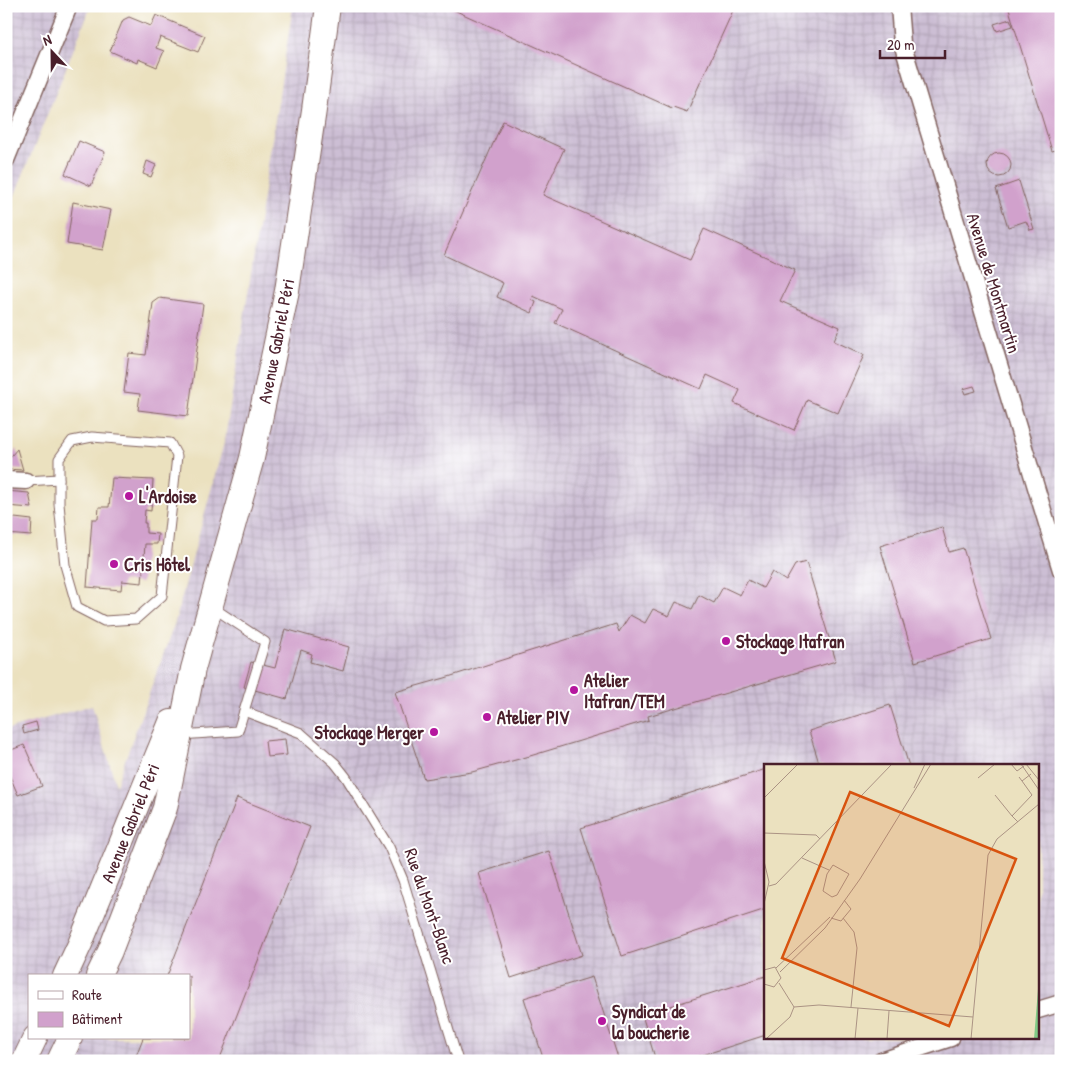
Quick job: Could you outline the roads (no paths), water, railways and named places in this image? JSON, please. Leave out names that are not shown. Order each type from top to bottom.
[{"type":"main road","name":"Avenue Gabriel Péri","points":[[99,974],[165,808],[193,669],[252,458],[287,291],[328,6]]},
{"type":"main road","name":"Avenue Gabriel Péri","points":[[66,974],[84,935],[193,669]]},
{"type":"main road","points":[[24,1061],[34,1040]]},
{"type":"main road","points":[[60,1061],[69,1040]]},
{"type":"street","points":[[6,160],[69,6]]},
{"type":"street","name":"Avenue de Montmartin","points":[[899,6],[902,42],[1061,570]]},
{"type":"street","points":[[6,480],[26,481]]},
{"type":"street","points":[[1040,1009],[1061,1003]]},
{"type":"street","points":[[880,1061],[945,1040]]},
{"type":"lane","points":[[92,437],[170,443],[177,456],[162,596],[136,619],[104,621],[77,607],[65,565],[59,504],[59,479],[59,459],[72,441],[92,437]]},
{"type":"lane","points":[[26,481],[59,479]]},
{"type":"lane","points":[[180,735],[238,731],[265,642],[211,606]]},
{"type":"lane","name":"Rue du Mont-Blanc","points":[[244,710],[300,733],[335,763],[351,784],[389,847],[403,880],[458,1061]]},
{"type":"place","name":"L'Ardoise","points":[[129,496]]},
{"type":"place","name":"Cris Hôtel","points":[[114,564]]},
{"type":"place","name":"Stockage Itafran","points":[[726,641]]},
{"type":"place","name":"Atelier Itafran/TEM","points":[[574,690]]},
{"type":"place","name":"Atelier PIV","points":[[487,717]]},
{"type":"place","name":"Stockage Merger","points":[[434,732]]},
{"type":"place","name":"Syndicat de la boucherie","points":[[602,1021]]}]
